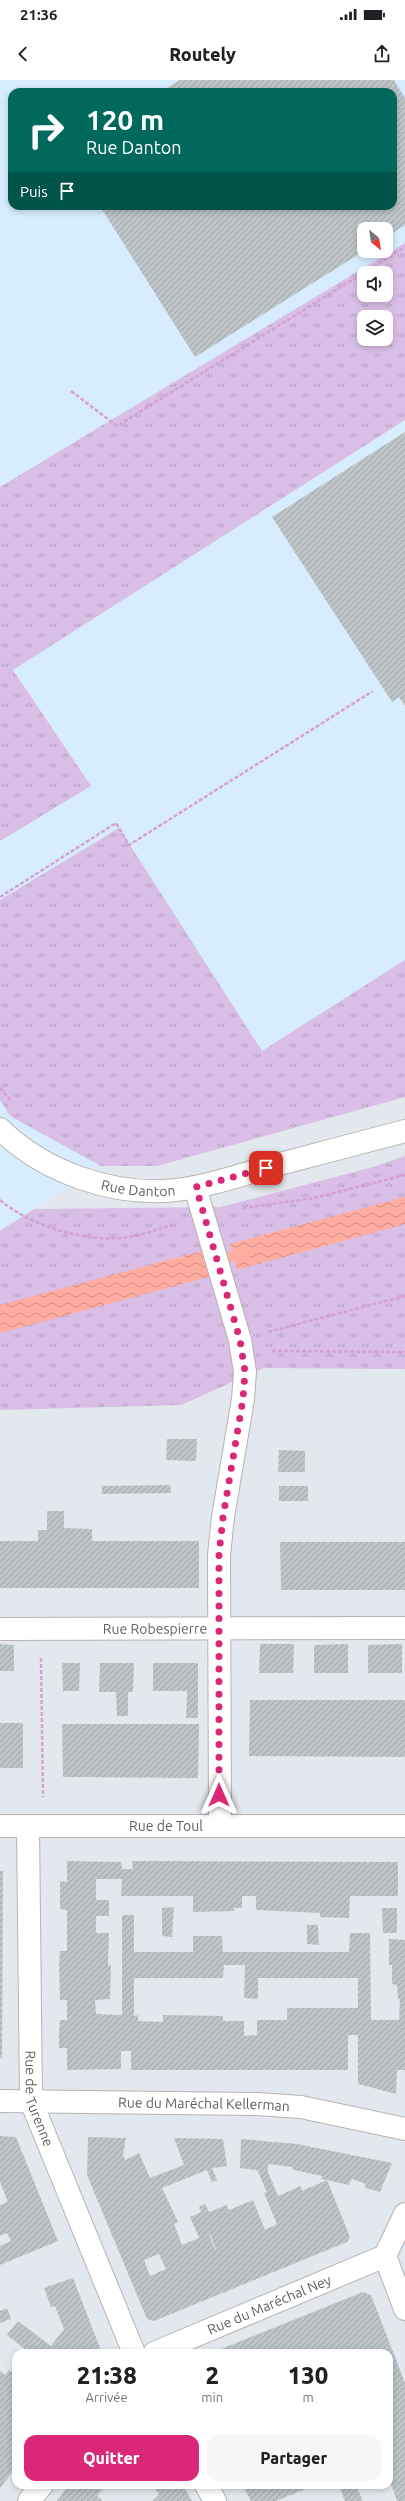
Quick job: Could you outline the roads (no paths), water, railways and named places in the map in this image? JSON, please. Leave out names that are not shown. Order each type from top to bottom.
[{"type":"street","name":"Rue Danton","points":[[0,1129],[48,1164],[92,1182],[136,1190],[175,1190],[196,1187],[405,1131]]},
{"type":"street","points":[[196,1187],[242,1345],[245,1372],[243,1399],[223,1517],[219,1555],[220,1826]]},
{"type":"street","name":"Rue Robespierre","points":[[0,1629],[219,1630],[405,1628]]},
{"type":"street","name":"Rue de Toul","points":[[0,1826],[405,1826]]},
{"type":"street","name":"Rue de Turenne","points":[[36,1826],[31,2101],[132,2349]]},
{"type":"street","name":"Rue du Maréchal Kellerman","points":[[0,2101],[258,2104],[301,2107],[405,2129]]},
{"type":"street","points":[[405,2214],[385,2256],[405,2309]]},
{"type":"street","name":"Rue du Maréchal Ney","points":[[164,2349],[385,2256]]},
{"type":"street","points":[[29,2501],[39,2489]]},
{"type":"street","points":[[208,2489],[215,2501]]},
{"type":"water","points":[[405,1197],[405,1224],[237,1270],[230,1244]]},
{"type":"water","points":[[206,1250],[212,1276],[0,1333],[0,1305]]},
{"type":"waterway","points":[[215,1261],[246,1253]]}]
